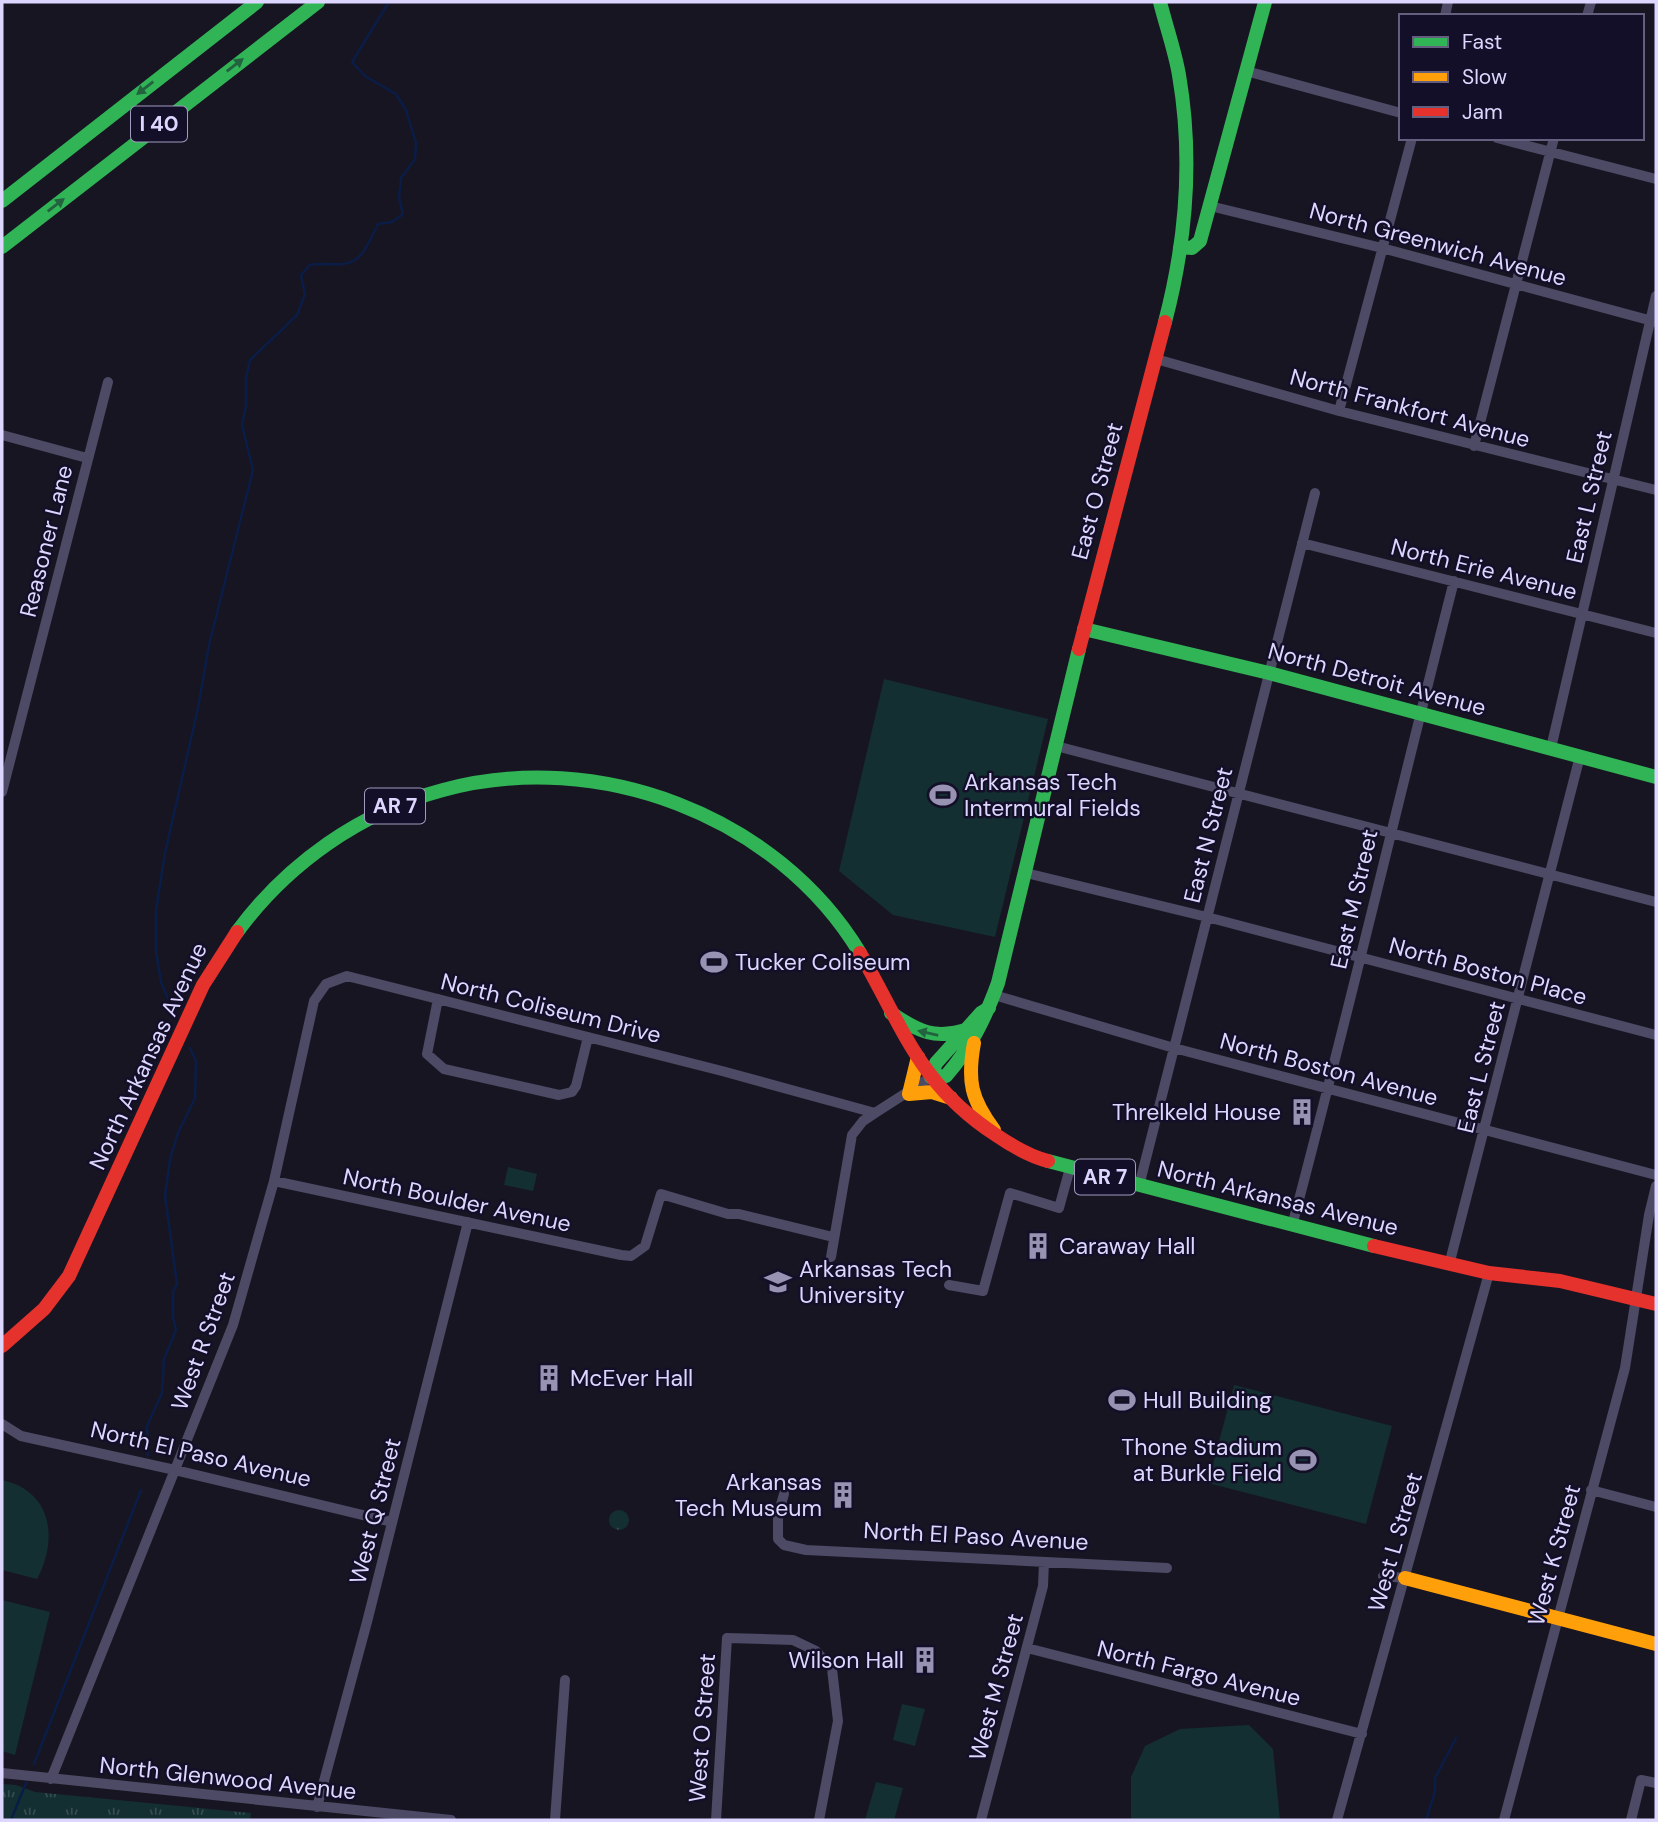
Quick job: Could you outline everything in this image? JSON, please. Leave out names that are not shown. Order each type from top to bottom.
[{"type":"main road","name":"I 40","points":[[2,201],[257,2]]},
{"type":"main road","name":"I 40","points":[[2,247],[318,2]]},
{"type":"main road","name":"East O Street","points":[[931,1077],[946,1076],[974,1043],[987,1018],[1026,873],[1084,629],[1172,295],[1187,183],[1186,127],[1179,73],[1160,2]]},
{"type":"main road","points":[[1180,247],[1192,248],[1200,241],[1265,2]]},
{"type":"main road","name":"North Detroit Avenue","points":[[1084,629],[1269,673],[1656,776]]},
{"type":"main road","name":"North Arkansas Avenue","points":[[2,1346],[44,1309],[69,1276],[203,985],[226,944],[269,893],[325,844],[414,797],[467,783],[521,776],[574,778],[627,787],[678,802],[723,824],[765,851],[804,883],[838,920],[931,1077],[974,1119],[999,1138],[1037,1158],[1449,1265],[1489,1273],[1560,1281],[1656,1304]]},
{"type":"main road","points":[[931,1077],[936,1063],[991,1001]]},
{"type":"main road","points":[[891,1013],[928,1034],[947,1035],[969,1028]]},
{"type":"main road","points":[[974,1043],[969,1071],[971,1091],[979,1111],[999,1138]]},
{"type":"main road","points":[[918,1057],[909,1094],[932,1092],[951,1098]]},
{"type":"main road","points":[[1405,1578],[1656,1644]]},
{"type":"street","points":[[1246,71],[1399,112]]},
{"type":"street","points":[[1339,411],[1411,140]]},
{"type":"street","points":[[1505,140],[1656,179]]},
{"type":"street","points":[[1474,446],[1553,140]]},
{"type":"street","name":"North Greenwich Avenue","points":[[1210,206],[1382,248],[1653,321]]},
{"type":"street","name":"East L Street","points":[[1551,748],[1653,321],[1656,296]]},
{"type":"street","name":"North Frankfort Avenue","points":[[1156,359],[1339,411],[1656,490]]},
{"type":"street","name":"Reasoner Lane","points":[[2,792],[108,382]]},
{"type":"street","points":[[2,435],[87,458]]},
{"type":"street","name":"East N Street","points":[[1139,1186],[1315,493]]},
{"type":"street","name":"North Erie Avenue","points":[[1302,543],[1656,633]]},
{"type":"street","name":"East M Street","points":[[1292,1226],[1454,581]]},
{"type":"street","points":[[1056,747],[1656,902]]},
{"type":"street","name":"East L Street","points":[[1449,1265],[1580,756]]},
{"type":"street","name":"North Boston Place","points":[[1026,873],[1207,917],[1656,1035]]},
{"type":"street","name":"North Coliseum Drive","points":[[326,984],[347,976],[768,1083],[875,1113]]},
{"type":"street","name":"West R Street","points":[[51,1779],[233,1325],[274,1181],[314,1001],[326,984]]},
{"type":"street","points":[[438,999],[426,1054],[444,1069],[559,1096],[572,1092],[576,1086],[588,1037]]},
{"type":"street","name":"North Boston Avenue","points":[[991,1001],[1656,1175]]},
{"type":"street","points":[[831,1257],[852,1135],[863,1121],[909,1094],[931,1077]]},
{"type":"street","points":[[949,1285],[983,1291],[1010,1193],[1059,1208],[1070,1168]]},
{"type":"street","name":"North Boulder Avenue","points":[[274,1181],[631,1256],[645,1246],[661,1194],[728,1214],[739,1214],[833,1237]]},
{"type":"street","name":"West K Street","points":[[1504,1820],[1625,1368],[1656,1186]]},
{"type":"street","name":"West Q Street","points":[[317,1807],[468,1222]]},
{"type":"street","name":"West L Street","points":[[1337,1820],[1489,1273]]},
{"type":"street","name":"North El Paso Avenue","points":[[2,1424],[21,1436],[392,1522]]},
{"type":"street","points":[[1591,1490],[1656,1507]]},
{"type":"street","name":"North El Paso Avenue","points":[[783,1494],[778,1515],[778,1539],[784,1545],[806,1550],[1167,1568]]},
{"type":"street","name":"West M Street","points":[[981,1820],[1027,1648],[1042,1586],[1044,1562]]},
{"type":"street","points":[[1384,1576],[1405,1578]]},
{"type":"street","name":"West O Street","points":[[716,1820],[727,1638],[793,1640],[816,1651],[832,1669],[838,1721],[819,1820]]},
{"type":"street","name":"North Fargo Avenue","points":[[1027,1648],[1362,1734]]},
{"type":"street","points":[[555,1820],[565,1680]]},
{"type":"street","name":"North Glenwood Avenue","points":[[2,1773],[451,1820]]},
{"type":"street","points":[[1631,1820],[1641,1780],[1656,1783]]},
{"type":"green space","name":"Arkansas Tech Intermural Fields","points":[[884,679],[1048,719],[995,937],[893,915],[839,871]]},
{"type":"green space","points":[[508,1167],[537,1174],[533,1191],[504,1185]]},
{"type":"green space","points":[[1234,1385],[1392,1426],[1366,1524],[1208,1483]]},
{"type":"green space","points":[[2,1480],[21,1487],[34,1496],[46,1518],[48,1543],[37,1579],[2,1570]]},
{"type":"green space","points":[[619,1510],[626,1513],[629,1520],[626,1527],[619,1530],[612,1527],[609,1520],[612,1513]]},
{"type":"green space","points":[[2,1600],[50,1612],[15,1755],[2,1751]]},
{"type":"green space","points":[[902,1704],[925,1709],[915,1746],[893,1740]]},
{"type":"green space","points":[[1249,1725],[1273,1749],[1280,1820],[1131,1820],[1131,1777],[1145,1746],[1180,1729]]},
{"type":"green space","points":[[876,1782],[903,1788],[894,1820],[865,1820]]},
{"type":"green space","points":[[2,1784],[16,1785],[35,1792],[251,1813],[250,1820],[2,1820]]},
{"type":"waterway","points":[[171,1006],[161,982],[156,951],[156,910],[165,853],[198,708],[209,645],[253,470],[242,425],[246,406],[246,377],[250,360],[297,315],[305,294],[301,275],[310,265],[350,263],[361,255],[378,224],[392,222],[403,214],[399,198],[401,178],[415,159],[416,143],[406,110],[396,94],[365,76],[352,62],[389,2]]},
{"type":"waterway","points":[[148,1456],[147,1426],[162,1393],[164,1359],[176,1330],[173,1292],[177,1284],[165,1196],[170,1159],[178,1133],[195,1098],[196,1061],[190,1048]]},
{"type":"waterway","points":[[34,1764],[141,1490]]},
{"type":"waterway","points":[[1426,1820],[1435,1791],[1435,1778],[1456,1738]]},
{"type":"waterway","points":[[11,1820],[26,1783]]},
{"type":"traffic: fast","points":[[2,201],[257,2]]},
{"type":"traffic: fast","points":[[2,247],[318,2]]},
{"type":"traffic: fast","points":[[1160,2],[1179,75],[1186,137],[1182,230],[1165,322]]},
{"type":"traffic: fast","points":[[1180,247],[1192,248],[1200,241],[1265,2]]},
{"type":"traffic: fast","points":[[1084,629],[1269,673],[1656,777]]},
{"type":"traffic: fast","points":[[989,1008],[981,1013],[936,1063],[931,1077],[946,1076],[963,1054],[988,1009],[998,983],[1079,649]]},
{"type":"traffic: fast","points":[[237,932],[257,907],[302,863],[328,844],[383,812],[443,790],[502,779],[561,778],[621,787],[678,804],[732,830],[781,863],[825,905],[860,953]]},
{"type":"traffic: fast","points":[[891,1013],[910,1025],[937,1034],[969,1029]]},
{"type":"traffic: fast","points":[[1048,1161],[1374,1246]]},
{"type":"traffic: slow","points":[[974,1043],[971,1068],[973,1089],[980,1109],[994,1130]]},
{"type":"traffic: slow","points":[[918,1057],[909,1094],[932,1092],[951,1098]]},
{"type":"traffic: slow","points":[[1405,1578],[1656,1644]]},
{"type":"traffic: jam","points":[[1079,649],[1165,322]]},
{"type":"traffic: jam","points":[[2,1346],[44,1309],[69,1276],[203,985],[237,932]]},
{"type":"traffic: jam","points":[[860,953],[915,1053],[948,1096],[970,1116],[1014,1147],[1048,1161]]},
{"type":"traffic: jam","points":[[1374,1246],[1489,1273],[1560,1281],[1656,1304]]},
{"type":"place","name":"Arkansas Tech Intermural Fields","points":[[943,795]]},
{"type":"place","name":"Tucker Coliseum","points":[[714,962]]},
{"type":"place","name":"Threlkeld House","points":[[1302,1112]]},
{"type":"place","name":"Caraway Hall","points":[[1038,1246]]},
{"type":"place","name":"Arkansas Tech University","points":[[778,1282]]},
{"type":"place","name":"McEver Hall","points":[[549,1378]]},
{"type":"place","name":"Hull Building","points":[[1122,1400]]},
{"type":"place","name":"Thone Stadium at Burkle Field","points":[[1303,1460]]},
{"type":"place","name":"Arkansas Tech Museum","points":[[843,1495]]},
{"type":"place","name":"Wilson Hall","points":[[925,1660]]}]
